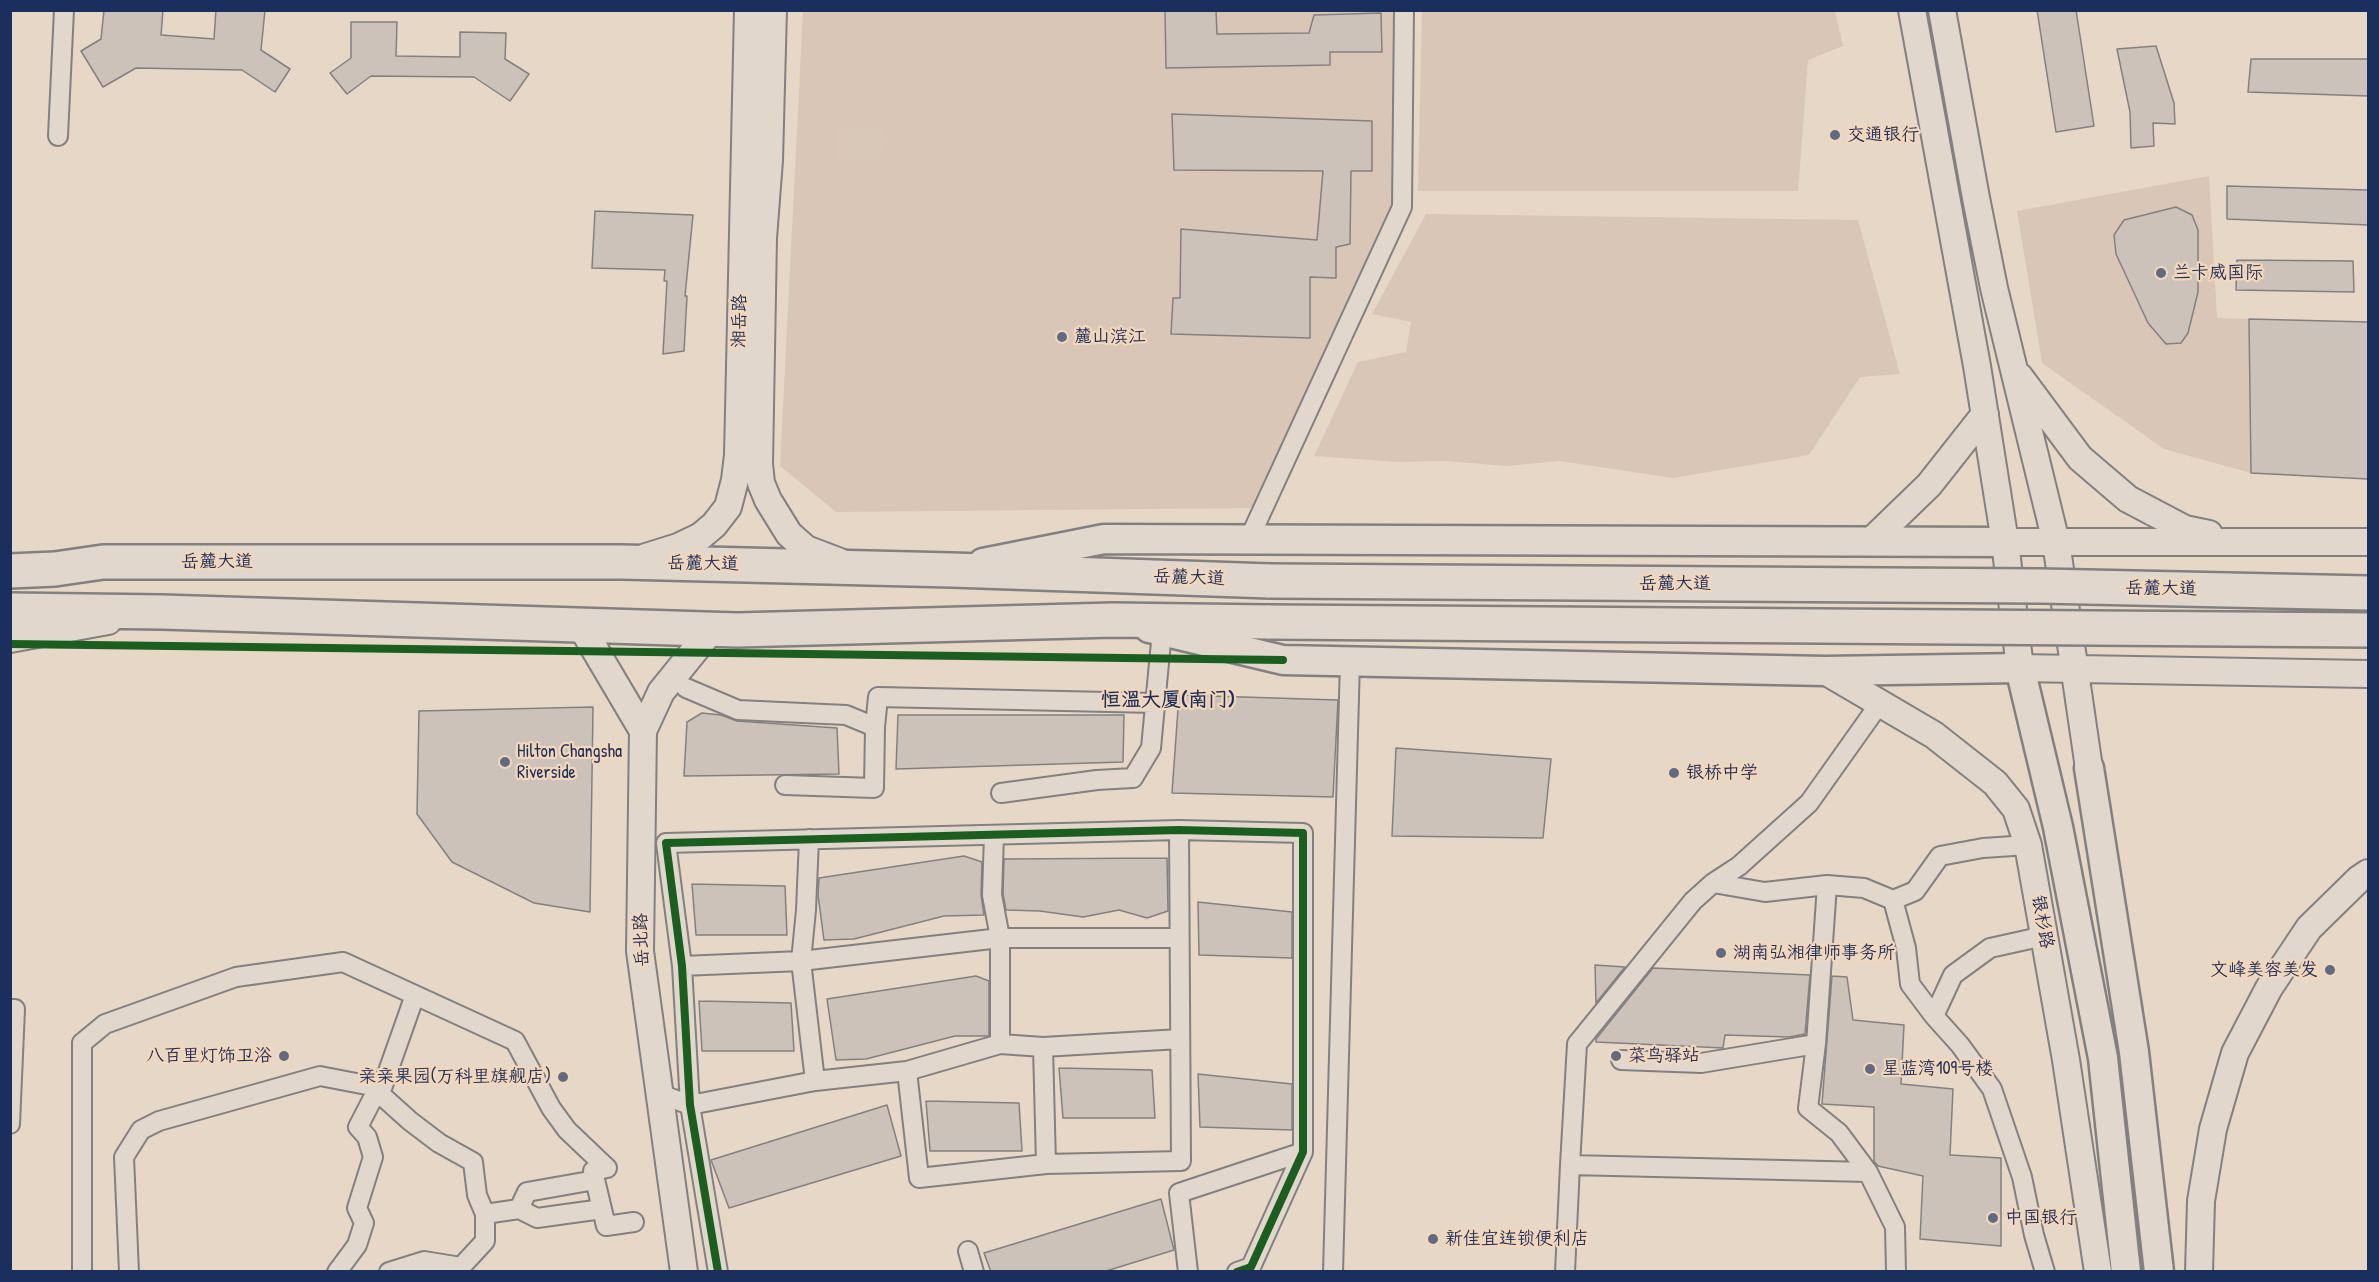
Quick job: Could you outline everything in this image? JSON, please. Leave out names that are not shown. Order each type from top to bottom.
[{"type":"highway","name":"岳麓大道","points":[[10,571],[104,562],[622,562],[854,567],[1270,581],[2029,586],[2368,593]]},
{"type":"highway","points":[[10,610],[162,612],[737,630],[1113,620],[2368,630]]},
{"type":"main road","name":"湘岳路","points":[[622,562],[678,547],[701,536],[714,525],[728,507],[735,480],[738,455],[748,10]]},
{"type":"main road","name":"湘岳路","points":[[773,10],[769,160],[762,273],[758,447],[761,483],[777,517],[789,534],[806,549],[854,567]]},
{"type":"main road","points":[[1912,10],[1985,414],[2020,668]]},
{"type":"main road","points":[[1942,10],[1976,198],[2013,368],[2056,542],[2134,1052],[2159,1272]]},
{"type":"main road","points":[[2013,368],[2080,458],[2128,500],[2185,529],[2253,543]]},
{"type":"main road","points":[[1870,542],[1929,485],[1985,414]]},
{"type":"main road","points":[[952,570],[1104,539],[2368,542]]},
{"type":"main road","points":[[10,558],[55,568]]},
{"type":"main road","points":[[10,639],[162,612]]},
{"type":"main road","points":[[1113,620],[1283,660],[1825,671],[2020,668],[2368,674]]},
{"type":"main road","points":[[581,626],[643,731]]},
{"type":"main road","name":"岳北路","points":[[684,1272],[640,951],[643,731],[661,692],[712,628]]},
{"type":"main road","name":"银杉路","points":[[2020,668],[2058,827],[2103,1058],[2126,1272]]},
{"type":"main road","name":"银杉路","points":[[1825,671],[1934,735],[1995,783],[2016,809],[2028,845],[2067,1060],[2092,1266]]},
{"type":"main road","points":[[2199,1272],[2201,1201],[2213,1129],[2235,1053],[2269,988],[2309,928],[2368,873]]},
{"type":"main road","points":[[2092,1266],[2122,1225]]},
{"type":"street","points":[[58,136],[64,10]]},
{"type":"street","points":[[1249,539],[1402,207],[1404,10]]},
{"type":"street","points":[[1001,792],[1133,778],[1151,748],[1162,632]]},
{"type":"street","points":[[1333,1272],[1350,661]]},
{"type":"street","points":[[686,688],[738,710],[846,715],[875,727]]},
{"type":"street","points":[[785,785],[874,788],[878,697],[1155,703]]},
{"type":"street","points":[[1565,1272],[1578,1044],[1693,901],[1739,866],[1809,804],[1880,704]]},
{"type":"street","points":[[907,1071],[919,1178],[1046,1164],[1181,1161],[1179,830]]},
{"type":"street","points":[[718,1272],[690,1105],[682,966],[666,843],[1179,830],[1303,833],[1303,1152],[1251,1267],[1237,1272]]},
{"type":"street","points":[[994,835],[992,895],[1000,938],[1000,1044]]},
{"type":"street","points":[[809,839],[801,961],[815,1081]]},
{"type":"street","points":[[1713,884],[1765,892],[1827,885],[1864,888],[1893,900],[1915,891],[1940,856],[1983,848],[2028,845]]},
{"type":"street","points":[[1827,885],[1816,1044],[1808,1108],[1839,1133],[1868,1172],[1895,1227],[1896,1272]]},
{"type":"street","points":[[1893,900],[1906,948],[1910,984],[1960,1045],[1992,1089],[2022,1177],[2034,1235],[2045,1272]]},
{"type":"street","points":[[1934,1016],[1953,975],[1990,948],[2044,936]]},
{"type":"street","points":[[682,966],[801,961],[1000,938],[1179,938]]},
{"type":"street","points":[[82,1272],[82,1043],[105,1024],[236,977],[343,962],[515,1041],[551,1108],[567,1130],[607,1168],[593,1171],[606,1226],[634,1222]]},
{"type":"street","points":[[389,1272],[424,1261],[461,1267],[485,1241],[484,1214],[477,1195],[473,1162],[439,1143],[380,1094],[415,995]]},
{"type":"street","points":[[10,1009],[15,1009],[10,1124]]},
{"type":"street","points":[[660,1094],[690,1105],[815,1081],[907,1071],[1000,1044],[1043,1047],[1179,1039]]},
{"type":"street","points":[[1621,1060],[1701,1063],[1816,1044]]},
{"type":"street","points":[[1043,1047],[1046,1164]]},
{"type":"street","points":[[129,1272],[124,1157],[141,1130],[159,1121],[320,1076],[382,1088]]},
{"type":"street","points":[[337,1272],[357,1245],[364,1223],[357,1208],[373,1157],[367,1137],[358,1127],[373,1098],[382,1088]]},
{"type":"street","points":[[1188,1272],[1179,1193],[1303,1152]]},
{"type":"street","points":[[1570,1165],[1868,1172]]},
{"type":"street","points":[[519,1209],[527,1192],[595,1180]]},
{"type":"street","points":[[484,1214],[519,1209],[537,1218],[602,1209]]},
{"type":"street","points":[[968,1251],[974,1272]]},
{"type":"shaded area","name":"麓山滨江","points":[[803,11],[1404,11],[1402,207],[1255,508],[836,512],[780,466]]},
{"type":"shaded area","points":[[1422,11],[1835,11],[1843,46],[1808,60],[1798,191],[1418,191]]},
{"type":"shaded area","points":[[835,128],[882,128],[888,140],[881,162],[834,159]]},
{"type":"shaded area","points":[[2209,176],[2217,318],[2249,319],[2251,473],[2164,449],[2042,363],[2017,211]]},
{"type":"shaded area","points":[[1426,214],[1858,220],[1900,374],[1860,377],[1809,455],[1673,478],[1560,461],[1507,466],[1314,456],[1358,362],[1406,352],[1411,322],[1372,314]]},
{"type":"building","points":[[104,10],[163,10],[161,35],[214,39],[216,10],[265,10],[261,50],[290,69],[275,92],[242,70],[136,68],[103,87],[81,51],[101,39]]},
{"type":"building","points":[[1165,10],[1216,10],[1217,34],[1309,33],[1314,15],[1381,13],[1382,52],[1330,52],[1330,65],[1166,68]]},
{"type":"building","points":[[2037,10],[2076,10],[2094,126],[2056,132]]},
{"type":"building","points":[[351,22],[397,22],[396,56],[460,57],[460,32],[506,33],[505,59],[529,74],[510,101],[474,77],[371,76],[347,94],[330,73],[351,58]]},
{"type":"building","points":[[2156,46],[2174,103],[2175,124],[2153,123],[2154,146],[2131,148],[2130,112],[2117,49]]},
{"type":"building","points":[[2251,59],[2368,59],[2368,96],[2248,92]]},
{"type":"building","points":[[1172,114],[1372,121],[1372,171],[1351,171],[1350,244],[1336,247],[1336,278],[1310,277],[1310,338],[1171,334],[1173,298],[1180,298],[1181,229],[1317,240],[1323,171],[1174,170]]},
{"type":"building","points":[[2227,186],[2368,190],[2368,225],[2227,219]]},
{"type":"building","name":"兰卡威国际","points":[[2176,207],[2192,215],[2198,230],[2198,292],[2188,333],[2181,343],[2166,344],[2148,323],[2116,254],[2114,235],[2124,220]]},
{"type":"building","points":[[595,211],[693,215],[685,296],[687,296],[684,351],[663,354],[667,281],[664,281],[665,270],[592,268]]},
{"type":"building","points":[[2237,260],[2353,261],[2354,292],[2236,290]]},
{"type":"building","points":[[2249,319],[2368,322],[2368,479],[2251,473]]},
{"type":"building","points":[[1179,695],[1338,700],[1333,797],[1172,793]]},
{"type":"building","name":"Hilton Changsha Riverside","points":[[593,707],[590,912],[534,903],[452,862],[417,814],[419,711]]},
{"type":"building","points":[[702,713],[721,715],[737,721],[837,728],[839,774],[684,776],[687,722]]},
{"type":"building","points":[[898,715],[1124,715],[1123,762],[896,769]]},
{"type":"building","points":[[1396,748],[1551,759],[1543,838],[1392,836]]},
{"type":"building","points":[[964,856],[982,862],[981,895],[984,915],[944,916],[854,939],[824,940],[818,895],[819,878]]},
{"type":"building","points":[[1167,858],[1168,911],[1147,918],[1119,910],[1083,917],[1040,911],[1006,910],[1003,894],[1004,859]]},
{"type":"building","points":[[692,884],[785,886],[787,935],[696,935]]},
{"type":"building","points":[[1198,902],[1292,912],[1292,958],[1199,955]]},
{"type":"building","points":[[1595,965],[1625,967],[1596,1003]]},
{"type":"building","points":[[1653,968],[1810,975],[1805,1034],[1789,1037],[1725,1035],[1723,1048],[1596,1042],[1596,1039]]},
{"type":"building","points":[[976,976],[989,981],[989,1036],[955,1036],[866,1059],[836,1060],[827,999]]},
{"type":"building","points":[[1832,976],[1847,977],[1853,1020],[1904,1025],[1901,1084],[1953,1089],[1950,1155],[2001,1158],[2001,1246],[1920,1239],[1923,1176],[1878,1166],[1874,1161],[1874,1107],[1822,1104]]},
{"type":"building","points":[[699,1001],[791,1003],[794,1051],[702,1051]]},
{"type":"building","points":[[1059,1068],[1152,1070],[1155,1118],[1063,1118]]},
{"type":"building","points":[[1198,1074],[1292,1084],[1292,1130],[1200,1127]]},
{"type":"building","points":[[926,1101],[1019,1103],[1022,1151],[930,1151]]},
{"type":"building","points":[[887,1105],[901,1156],[729,1208],[711,1160]]},
{"type":"building","points":[[1161,1199],[1174,1250],[1103,1272],[991,1272],[984,1253]]},
{"type":"cycle path","points":[[10,644],[1283,660]]},
{"type":"cycle path","points":[[718,1272],[690,1105],[682,966],[666,843],[1179,830],[1303,833],[1303,1152],[1251,1267],[1237,1272]]},
{"type":"place","name":"交通银行","points":[[1835,135]]},
{"type":"place","name":"兰卡威国际","points":[[2161,273]]},
{"type":"place","name":"麓山滨江","points":[[1062,337]]},
{"type":"place","name":"Hilton Changsha Riverside","points":[[505,762]]},
{"type":"place","name":"银桥中学","points":[[1674,773]]},
{"type":"place","name":"湖南弘湘律师事务所","points":[[1721,953]]},
{"type":"place","name":"文峰美容美发","points":[[2330,970]]},
{"type":"place","name":"八百里灯饰卫浴","points":[[284,1056]]},
{"type":"place","name":"菜鸟驿站","points":[[1616,1056]]},
{"type":"place","name":"星蓝湾109号楼","points":[[1870,1069]]},
{"type":"place","name":"亲亲果园(万科里旗舰店)","points":[[563,1077]]},
{"type":"place","name":"中国银行","points":[[1993,1218]]},
{"type":"place","name":"新佳宜连锁便利店","points":[[1433,1239]]},
{"type":"district","name":"恒温大厦(南门)","points":[[1168,701]]}]
